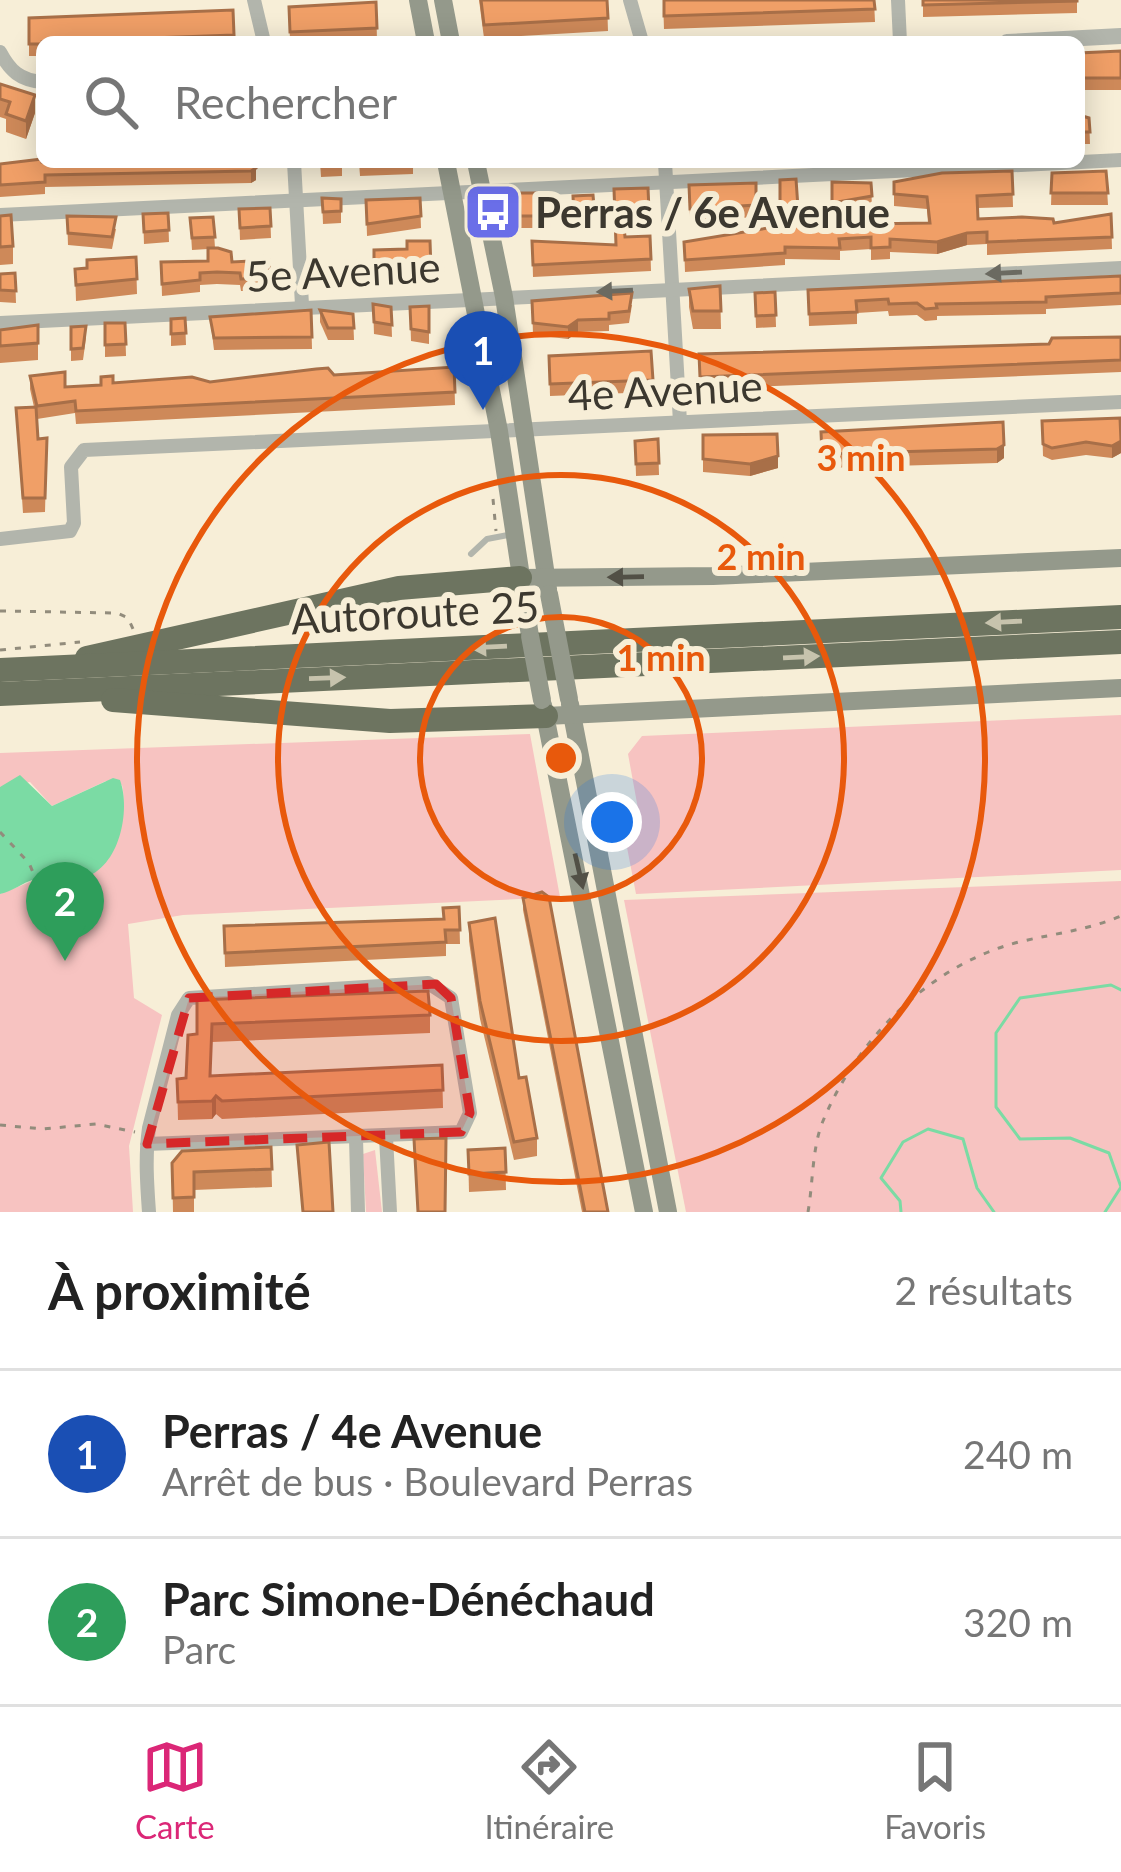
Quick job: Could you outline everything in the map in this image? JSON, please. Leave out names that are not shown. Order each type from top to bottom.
[{"type":"highway","points":[[43,668],[379,592],[521,585]]},
{"type":"highway","name":"Autoroute 25","points":[[0,670],[1121,617]]},
{"type":"highway","name":"Autoroute 25","points":[[0,694],[1121,642]]},
{"type":"highway","points":[[27,693],[354,720],[544,708]]},
{"type":"main road","points":[[418,0],[425,36]]},
{"type":"main road","points":[[443,0],[450,36]]},
{"type":"main road","points":[[447,168],[499,431],[511,534],[644,1212]]},
{"type":"main road","points":[[477,168],[504,297],[548,586],[668,1212]]},
{"type":"main road","points":[[521,585],[1121,558]]},
{"type":"main road","points":[[544,708],[1121,688]]},
{"type":"street","points":[[254,0],[263,36]]},
{"type":"street","points":[[630,0],[640,36]]},
{"type":"street","points":[[898,0],[900,36]]},
{"type":"street","points":[[1085,38],[1121,36]]},
{"type":"street","points":[[0,52],[9,69],[36,82]]},
{"type":"street","points":[[1085,162],[1121,160]]},
{"type":"street","points":[[294,168],[302,304]]},
{"type":"street","points":[[666,168],[680,422]]},
{"type":"street","points":[[0,215],[948,168]]},
{"type":"street","name":"5e Avenue","points":[[0,323],[302,304],[1121,268]]},
{"type":"street","name":"4e Avenue","points":[[0,539],[70,531],[74,523],[71,467],[84,450],[1121,402]]},
{"type":"street","points":[[142,1138],[452,1134],[470,1120],[451,998],[428,982],[198,994],[183,1003],[142,1138],[148,1212]]},
{"type":"street","points":[[386,1137],[390,1212]]},
{"type":"street","points":[[356,1138],[358,1212]]},
{"type":"lane","points":[[471,554],[487,539],[511,534]]},
{"type":"path","points":[[0,610],[117,613],[130,621],[134,633]]},
{"type":"path","points":[[0,650],[93,640]]},
{"type":"path","points":[[0,832],[29,862],[40,890]]},
{"type":"path","points":[[808,1212],[821,1124],[859,1057],[892,1015],[961,964],[1022,941],[1076,935],[1121,916]]},
{"type":"path","points":[[0,1125],[43,1129],[100,1124],[142,1138]]},
{"type":"highlighted area","points":[[436,984],[451,998],[470,1113],[461,1132],[147,1144],[189,998]]},
{"type":"shaded area","points":[[1121,715],[1121,870],[636,894],[625,837],[641,825],[628,754],[642,736]]},
{"type":"shaded area","points":[[530,734],[560,897],[183,915],[128,924],[134,998],[162,1015],[129,1146],[133,1212],[0,1212],[0,894],[40,878],[73,879],[117,825],[123,799],[122,785],[106,781],[52,806],[30,782],[0,787],[0,753]]},
{"type":"shaded area","points":[[20,775],[52,806],[113,778],[120,780],[124,807],[120,836],[96,872],[77,879],[35,879],[0,894],[0,787]]},
{"type":"shaded area","points":[[1121,881],[1121,1212],[686,1212],[624,900]]},
{"type":"shaded area","points":[[375,1150],[382,1212],[366,1212],[363,1154]]},
{"type":"building","points":[[481,0],[607,0],[608,18],[484,25]]},
{"type":"building","points":[[664,0],[874,0],[875,9],[664,16]]},
{"type":"building","points":[[923,0],[1077,0],[1077,1],[923,5]]},
{"type":"building","points":[[376,2],[377,28],[290,32],[289,7]]},
{"type":"building","points":[[233,10],[234,35],[36,36],[36,44],[29,44],[29,18]]},
{"type":"building","points":[[1121,51],[1121,78],[1085,78],[1085,53]]},
{"type":"building","points":[[0,84],[35,95],[26,121],[6,114],[10,102],[0,99]]},
{"type":"building","points":[[36,160],[36,168],[256,168],[45,175],[45,182],[0,185],[0,164]]},
{"type":"building","points":[[1012,171],[1013,194],[977,196],[978,219],[1022,217],[1053,219],[1054,223],[1111,214],[1112,237],[987,242],[987,232],[937,242],[890,239],[890,247],[871,248],[871,237],[839,239],[840,248],[785,247],[785,253],[685,260],[684,242],[780,226],[780,180],[796,179],[799,222],[810,222],[810,227],[863,215],[864,224],[930,223],[927,197],[894,194],[894,182],[942,173]]},
{"type":"building","points":[[1106,171],[1108,193],[1051,193],[1052,173]]},
{"type":"building","points":[[832,182],[871,183],[872,196],[832,203]]},
{"type":"building","points":[[756,183],[756,205],[690,209],[689,185]]},
{"type":"building","points":[[648,188],[649,210],[623,216],[625,237],[650,236],[651,259],[533,265],[532,241],[616,245],[614,189]]},
{"type":"building","points":[[519,193],[538,193],[538,216],[520,216]]},
{"type":"building","points":[[593,195],[595,218],[574,219],[573,196]]},
{"type":"building","points":[[322,198],[341,199],[341,211],[323,212]]},
{"type":"building","points":[[420,198],[421,216],[367,224],[366,200]]},
{"type":"building","points":[[270,208],[271,226],[240,228],[239,209]]},
{"type":"building","points":[[168,213],[169,230],[144,232],[143,214]]},
{"type":"building","points":[[11,215],[13,246],[0,247],[0,216]]},
{"type":"building","points":[[67,216],[116,217],[112,237],[68,233]]},
{"type":"building","points":[[213,217],[215,237],[192,238],[190,218]]},
{"type":"building","points":[[407,241],[430,241],[431,269],[374,268],[374,250],[407,249]]},
{"type":"building","points":[[208,248],[231,252],[232,262],[269,260],[270,278],[241,279],[240,273],[217,272],[200,273],[200,280],[162,284],[161,262],[208,261]]},
{"type":"building","points":[[136,257],[137,279],[76,285],[75,269],[87,268],[87,260]]},
{"type":"building","points":[[15,273],[16,291],[0,290],[0,274]]},
{"type":"building","points":[[1121,276],[1121,293],[1046,297],[1046,302],[936,304],[937,308],[925,309],[917,303],[889,304],[888,299],[856,301],[857,312],[809,314],[808,290]]},
{"type":"building","points":[[720,286],[721,311],[693,311],[689,289]]},
{"type":"building","points":[[775,292],[776,315],[756,316],[755,293]]},
{"type":"building","points":[[632,293],[629,311],[609,313],[609,319],[578,320],[568,327],[533,323],[532,301]]},
{"type":"building","points":[[373,304],[391,307],[392,325],[374,322]]},
{"type":"building","points":[[429,306],[429,332],[411,329],[410,307]]},
{"type":"building","points":[[311,310],[312,337],[214,338],[210,317]]},
{"type":"building","points":[[320,310],[353,314],[354,328],[328,328]]},
{"type":"building","points":[[185,318],[186,333],[171,334],[171,319]]},
{"type":"building","points":[[105,323],[125,323],[126,344],[105,345]]},
{"type":"building","points":[[38,325],[38,343],[0,346],[0,330]]},
{"type":"building","points":[[86,326],[83,348],[71,349],[71,327]]},
{"type":"building","points":[[1121,337],[1121,360],[700,377],[699,354],[1049,344],[1052,338]]},
{"type":"building","points":[[651,351],[653,380],[550,384],[549,356]]},
{"type":"building","points":[[454,367],[455,392],[76,411],[75,401],[37,406],[30,376],[65,372],[65,387],[101,385],[101,377],[113,376],[113,383],[192,377],[210,382],[328,368],[334,375]]},
{"type":"building","points":[[36,407],[38,439],[47,438],[45,498],[23,498],[16,408]]},
{"type":"building","points":[[1120,418],[1121,441],[1112,446],[1086,442],[1052,448],[1043,444],[1042,421]]},
{"type":"building","points":[[1003,422],[1004,445],[997,449],[822,454],[821,432]]},
{"type":"building","points":[[777,434],[778,456],[750,464],[703,459],[703,435]]},
{"type":"building","points":[[658,439],[659,463],[636,464],[635,441]]},
{"type":"building","points":[[542,892],[549,897],[608,1212],[585,1212],[523,898]]},
{"type":"building","points":[[459,907],[460,930],[445,930],[446,942],[225,953],[224,926],[444,919],[443,908]]},
{"type":"building","points":[[495,918],[519,1078],[526,1077],[537,1138],[514,1142],[480,1001],[469,923]]},
{"type":"building","points":[[428,991],[430,1015],[212,1024],[210,1076],[442,1065],[443,1090],[222,1101],[216,1096],[212,1101],[178,1102],[177,1079],[186,1078],[188,1035],[197,1034],[197,1000]]},
{"type":"building","points":[[446,1138],[445,1212],[418,1212],[414,1139]]},
{"type":"building","points":[[329,1142],[333,1212],[303,1212],[297,1145]]},
{"type":"building","points":[[271,1147],[272,1169],[194,1172],[194,1197],[173,1198],[172,1163],[182,1151]]},
{"type":"building","points":[[505,1148],[506,1172],[469,1174],[468,1150]]},
{"type":"waterway","points":[[1105,1212],[1121,1187],[1109,1153],[1070,1138],[1020,1139],[996,1107],[996,1033],[1020,998],[1111,985],[1121,990]]},
{"type":"waterway","points":[[901,1212],[900,1201],[881,1178],[903,1142],[928,1129],[963,1139],[977,1188],[994,1212]]},
{"type":"place","name":"Perras / 6e Avenue","points":[[493,212]]},
{"type":"place","name":"Perras / 4e Avenue","points":[[483,410]]},
{"type":"place","name":"Parc Simone-Dénéchaud","points":[[65,961]]}]
